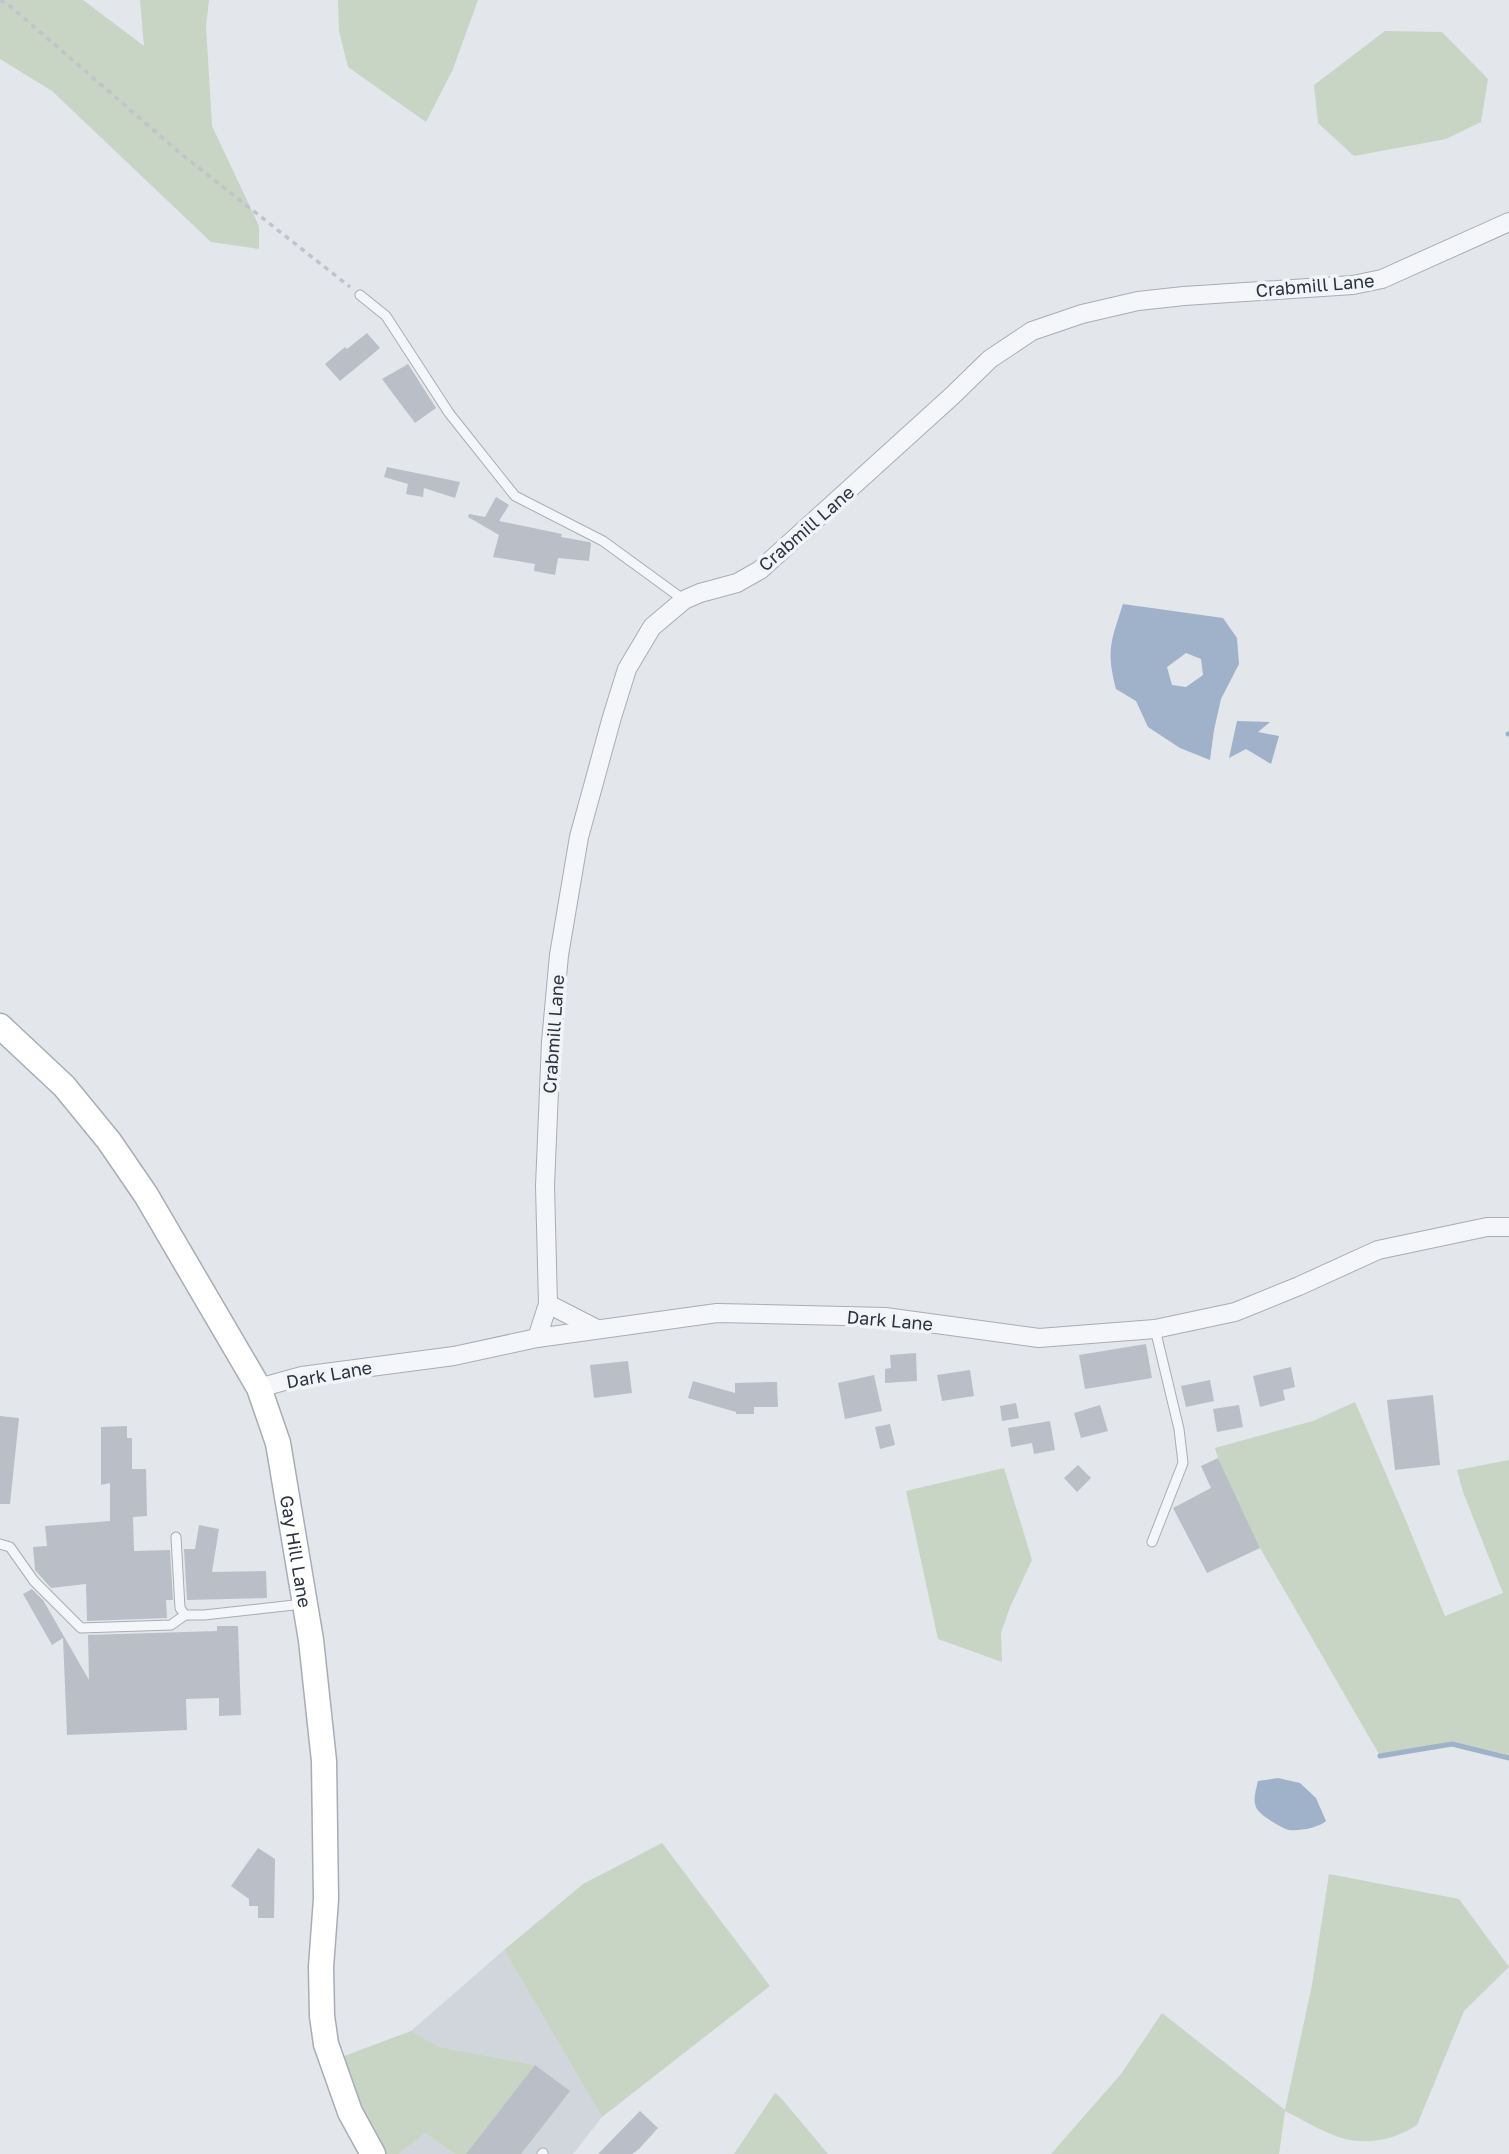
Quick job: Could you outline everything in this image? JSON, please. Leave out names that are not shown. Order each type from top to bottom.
[{"type":"street","name":"Crabmill Lane","points":[[537,1338],[548,1304],[545,1186],[551,1042],[559,955],[579,837],[612,717],[627,669],[652,627],[684,600],[737,583],[760,570],[953,396],[990,359],[1032,331],[1082,314],[1138,302],[1184,296],[1353,285],[1382,279],[1509,222]]},
{"type":"street","name":"Gay Hill Lane","points":[[0,1026],[64,1086],[109,1141],[146,1195],[259,1388],[278,1443],[311,1640],[326,1799],[322,2016],[326,2044],[341,2091],[373,2154]]},
{"type":"street","name":"Dark Lane","points":[[259,1388],[302,1376],[454,1356],[537,1338],[717,1312],[886,1317],[1039,1338],[1155,1329],[1235,1312],[1378,1250],[1487,1227],[1509,1227]]},
{"type":"street","points":[[548,1304],[597,1329]]},
{"type":"lane","points":[[360,295],[386,316],[449,413],[515,496],[603,541],[684,600]]},
{"type":"lane","points":[[1152,1542],[1183,1463],[1179,1429],[1155,1329]]},
{"type":"lane","points":[[176,1536],[180,1608],[186,1615]]},
{"type":"lane","points":[[0,1544],[10,1547],[34,1581],[81,1628],[172,1625],[186,1615],[305,1604]]},
{"type":"path","points":[[0,0],[180,153],[360,295]]},
{"type":"shaded area","points":[[504,1950],[602,2117],[573,2154],[466,2154],[535,2065],[440,2047],[411,2031]]},
{"type":"shaded area","points":[[425,2133],[455,2154],[399,2154]]},
{"type":"green space","points":[[0,0],[83,0],[144,46],[140,0],[209,0],[206,26],[212,126],[259,226],[259,249],[211,242],[52,91],[0,59]]},
{"type":"green space","points":[[338,0],[478,0],[453,69],[426,122],[348,67],[339,31]]},
{"type":"green space","points":[[1385,31],[1442,32],[1488,79],[1481,122],[1446,139],[1354,156],[1318,123],[1314,85]]},
{"type":"green space","points":[[1355,1402],[1445,1616],[1503,1593],[1457,1470],[1509,1460],[1509,1758],[1452,1744],[1380,1756],[1260,1548],[1218,1458],[1215,1448],[1313,1421]]},
{"type":"green space","points":[[1004,1468],[1032,1560],[1001,1633],[1002,1662],[938,1639],[906,1491]]},
{"type":"green space","points":[[662,1843],[770,1986],[602,2117],[504,1950],[583,1884]]},
{"type":"green space","points":[[1329,1874],[1459,1899],[1509,1967],[1464,2011],[1417,2125],[1390,2138],[1349,2140],[1285,2111],[1279,2154],[1051,2154],[1121,2074],[1162,2013],[1285,2110],[1312,1985]]},
{"type":"green space","points":[[411,2031],[440,2047],[535,2065],[466,2154],[455,2154],[425,2133],[399,2154],[385,2154],[355,2103],[339,2058]]},
{"type":"green space","points":[[775,2093],[781,2098],[828,2154],[734,2154]]},
{"type":"water","points":[[1123,604],[1223,618],[1237,638],[1239,664],[1221,699],[1210,760],[1180,748],[1148,727],[1136,701],[1116,689],[1111,655],[1113,637]],"holes":[[[1186,653],[1201,659],[1203,675],[1186,687],[1172,685],[1167,667]]]},
{"type":"water","points":[[1237,721],[1270,722],[1258,732],[1279,736],[1271,764],[1246,749],[1229,758]]},
{"type":"water","points":[[1278,1778],[1300,1783],[1316,1798],[1326,1821],[1318,1826],[1289,1830],[1262,1815],[1255,1803],[1258,1781]]},
{"type":"building","points":[[367,333],[380,348],[340,381],[325,364]]},
{"type":"building","points":[[408,364],[436,408],[415,423],[382,379]]},
{"type":"building","points":[[387,467],[460,482],[455,498],[424,488],[423,497],[406,494],[408,484],[384,477]]},
{"type":"building","points":[[496,497],[509,505],[499,521],[589,542],[589,561],[558,558],[555,575],[534,571],[535,564],[493,557],[499,535],[468,517],[469,514],[485,517]]},
{"type":"building","points":[[1146,1344],[1152,1378],[1085,1389],[1079,1355]]},
{"type":"building","points":[[916,1353],[917,1381],[885,1383],[885,1369],[891,1368],[890,1355]]},
{"type":"building","points":[[628,1361],[632,1393],[594,1398],[590,1365]]},
{"type":"building","points":[[1291,1367],[1295,1387],[1283,1390],[1285,1400],[1260,1407],[1253,1376]]},
{"type":"building","points":[[970,1370],[974,1396],[942,1401],[937,1375]]},
{"type":"building","points":[[874,1375],[882,1411],[845,1419],[838,1383]]},
{"type":"building","points":[[1210,1380],[1214,1401],[1186,1407],[1181,1386]]},
{"type":"building","points":[[693,1381],[735,1393],[735,1383],[777,1382],[778,1407],[754,1407],[754,1414],[736,1414],[688,1398]]},
{"type":"building","points":[[1433,1395],[1440,1465],[1395,1470],[1387,1400]]},
{"type":"building","points":[[1016,1403],[1019,1418],[1002,1421],[1000,1406]]},
{"type":"building","points":[[1100,1405],[1108,1431],[1081,1438],[1074,1413]]},
{"type":"building","points":[[1239,1405],[1243,1427],[1217,1432],[1213,1409]]},
{"type":"building","points":[[0,1416],[19,1418],[10,1504],[0,1504]]},
{"type":"building","points":[[1050,1421],[1055,1450],[1034,1454],[1032,1443],[1011,1447],[1008,1428]]},
{"type":"building","points":[[890,1424],[895,1445],[880,1449],[875,1427]]},
{"type":"building","points":[[127,1426],[127,1438],[132,1438],[132,1469],[146,1469],[147,1516],[133,1517],[134,1551],[170,1550],[173,1600],[166,1600],[167,1618],[87,1621],[86,1584],[51,1588],[35,1570],[33,1547],[47,1546],[45,1526],[110,1521],[110,1483],[101,1485],[101,1427]]},
{"type":"building","points":[[1218,1458],[1260,1548],[1207,1573],[1173,1508],[1211,1488],[1201,1466]]},
{"type":"building","points":[[1078,1465],[1091,1478],[1077,1492],[1064,1478]]},
{"type":"building","points":[[199,1525],[219,1529],[212,1572],[266,1571],[267,1598],[187,1600],[184,1549],[195,1549]]},
{"type":"building","points":[[32,1589],[43,1600],[89,1680],[88,1635],[217,1631],[217,1626],[238,1626],[241,1715],[219,1716],[219,1698],[186,1699],[187,1730],[67,1735],[63,1638],[52,1645],[23,1594]]},
{"type":"building","points":[[258,1848],[275,1859],[274,1918],[258,1918],[258,1906],[249,1906],[249,1899],[231,1886]]},
{"type":"building","points":[[535,2065],[570,2091],[521,2154],[466,2154]]},
{"type":"building","points":[[640,2111],[658,2128],[639,2149],[632,2154],[598,2154]]},
{"type":"waterway","points":[[1380,1756],[1452,1744],[1509,1758]]}]
